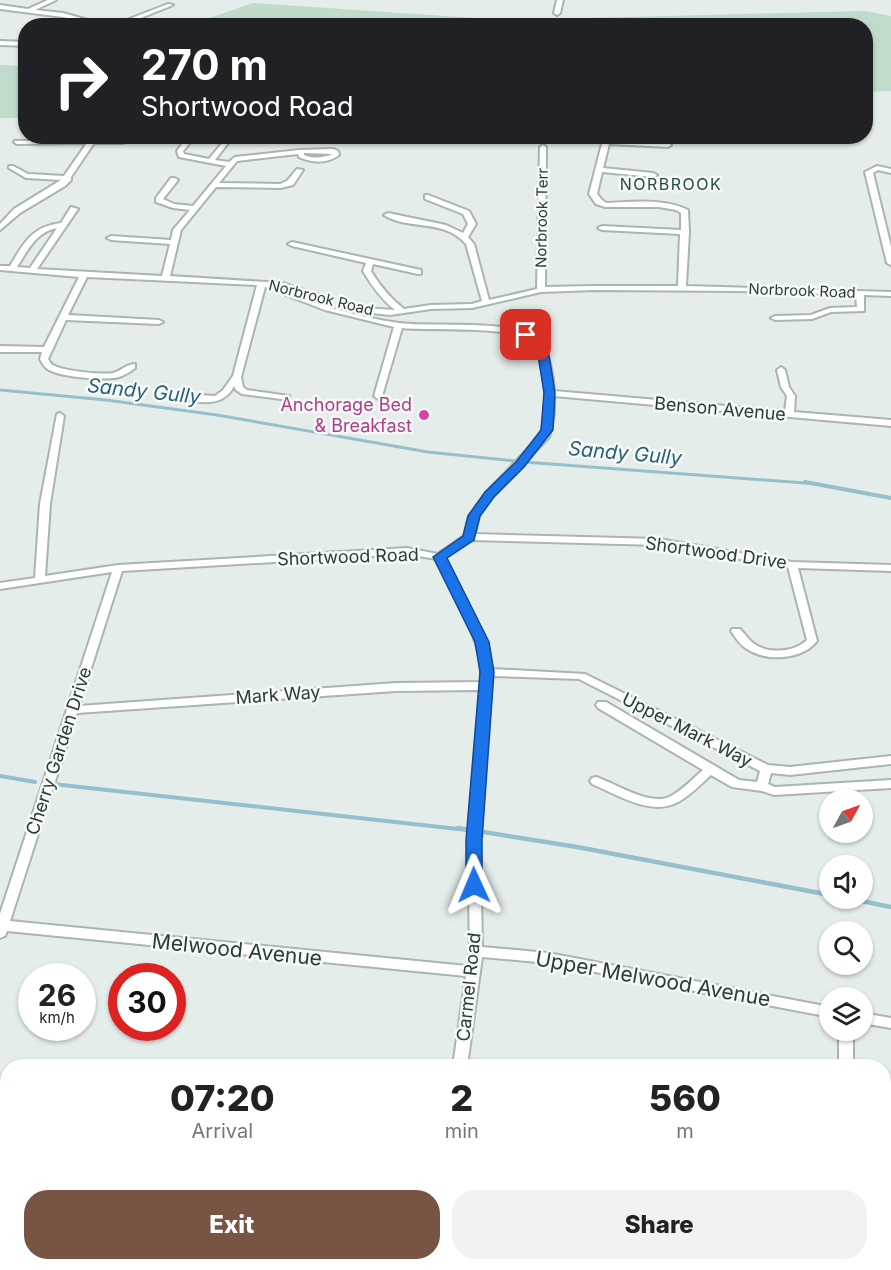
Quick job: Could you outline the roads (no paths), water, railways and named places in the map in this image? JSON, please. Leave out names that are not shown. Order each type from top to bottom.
[{"type":"street","points":[[29,10],[53,0]]},
{"type":"street","points":[[557,13],[560,0]]},
{"type":"street","points":[[135,18],[170,5]]},
{"type":"street","points":[[0,7],[78,18]]},
{"type":"street","points":[[0,43],[18,44]]},
{"type":"street","points":[[0,228],[17,211],[62,184],[90,144]]},
{"type":"street","points":[[186,144],[180,151],[181,156],[231,165]]},
{"type":"street","points":[[210,162],[224,144]]},
{"type":"street","points":[[606,144],[593,194],[598,202],[605,205],[680,208],[686,217],[682,288]]},
{"type":"street","name":"Norbrook Terr","points":[[541,290],[543,147]]},
{"type":"street","points":[[165,279],[172,242],[177,230],[235,159],[301,152]]},
{"type":"street","points":[[10,167],[26,176],[68,178]]},
{"type":"street","points":[[891,171],[877,168],[869,172],[891,263]]},
{"type":"street","points":[[214,185],[281,186],[290,183],[299,170]]},
{"type":"street","points":[[600,170],[653,175]]},
{"type":"street","points":[[174,180],[159,200],[173,206],[196,208]]},
{"type":"street","points":[[428,197],[466,213],[472,224],[465,236]]},
{"type":"street","points":[[32,271],[74,209]]},
{"type":"street","points":[[388,215],[447,228],[465,236],[470,244],[486,303]]},
{"type":"street","points":[[12,269],[35,234],[48,227],[63,225]]},
{"type":"street","points":[[602,228],[686,232]]},
{"type":"street","points":[[111,238],[172,242]]},
{"type":"street","points":[[292,244],[418,272]]},
{"type":"street","points":[[370,261],[367,271],[381,296],[402,311]]},
{"type":"street","name":"Norbrook Road","points":[[0,268],[84,275],[282,285],[370,312],[390,314],[486,303],[541,290],[682,288],[891,294]]},
{"type":"street","points":[[84,275],[47,350],[45,363],[49,368],[57,370],[108,377],[122,375],[132,366]]},
{"type":"street","points":[[286,398],[244,392],[239,388],[237,377],[262,283],[292,296],[399,326],[505,330],[526,335],[543,355],[550,393],[547,430],[544,437],[489,495],[474,516],[469,537]]},
{"type":"street","points":[[775,318],[812,317],[830,310],[861,309],[860,293]]},
{"type":"street","points":[[63,317],[159,322]]},
{"type":"street","points":[[378,396],[399,326]]},
{"type":"street","points":[[0,349],[47,350]]},
{"type":"street","points":[[781,370],[785,387],[791,396],[789,415]]},
{"type":"street","points":[[185,397],[219,398],[227,392],[232,380],[237,377]]},
{"type":"street","name":"Benson Avenue","points":[[550,393],[891,423]]},
{"type":"street","points":[[40,581],[45,504],[60,416]]},
{"type":"street","name":"Shortwood Road","points":[[0,586],[118,568],[407,551],[440,557],[469,537]]},
{"type":"street","name":"Shortwood Drive","points":[[469,537],[659,542],[792,564],[891,568]]},
{"type":"street","name":"Carmel Road","points":[[440,557],[482,642],[487,672],[474,840],[476,951],[461,1059]]},
{"type":"street","points":[[736,631],[751,648],[776,653],[791,653],[809,645],[812,641],[792,564]]},
{"type":"street","name":"Cherry Garden Drive","points":[[1,928],[118,568]]},
{"type":"street","name":"Upper Mark Way","points":[[487,672],[581,676],[766,769],[790,771],[891,760]]},
{"type":"street","name":"Mark Way","points":[[71,710],[396,687],[485,686]]},
{"type":"street","points":[[602,705],[744,786],[764,787],[774,791],[891,784]]},
{"type":"street","points":[[596,781],[648,802],[663,804],[676,798],[711,769]]},
{"type":"street","points":[[764,787],[761,781],[766,769]]},
{"type":"street","name":"Melwood Avenue","points":[[1,928],[474,972]]},
{"type":"street","name":"Upper Melwood Avenue","points":[[476,951],[548,958],[819,1010]]},
{"type":"street","points":[[873,1020],[891,1023]]},
{"type":"street","points":[[846,1041],[846,1059]]},
{"type":"waterway","name":"Sandy Gully","points":[[0,390],[106,400],[217,415],[428,452],[524,462],[814,484]]},
{"type":"waterway","name":"Sandy Gully","points":[[805,482],[814,484]]},
{"type":"waterway","name":"Sandy Gully","points":[[814,484],[891,498]]},
{"type":"waterway","points":[[0,776],[35,782]]},
{"type":"waterway","points":[[53,784],[467,830]]},
{"type":"waterway","points":[[458,828],[577,847],[819,893]]},
{"type":"waterway","points":[[873,903],[891,907]]},
{"type":"place","name":"Anchorage Bed & Breakfast","points":[[424,415]]},
{"type":"district","name":"NORBROOK","points":[[671,184]]}]
